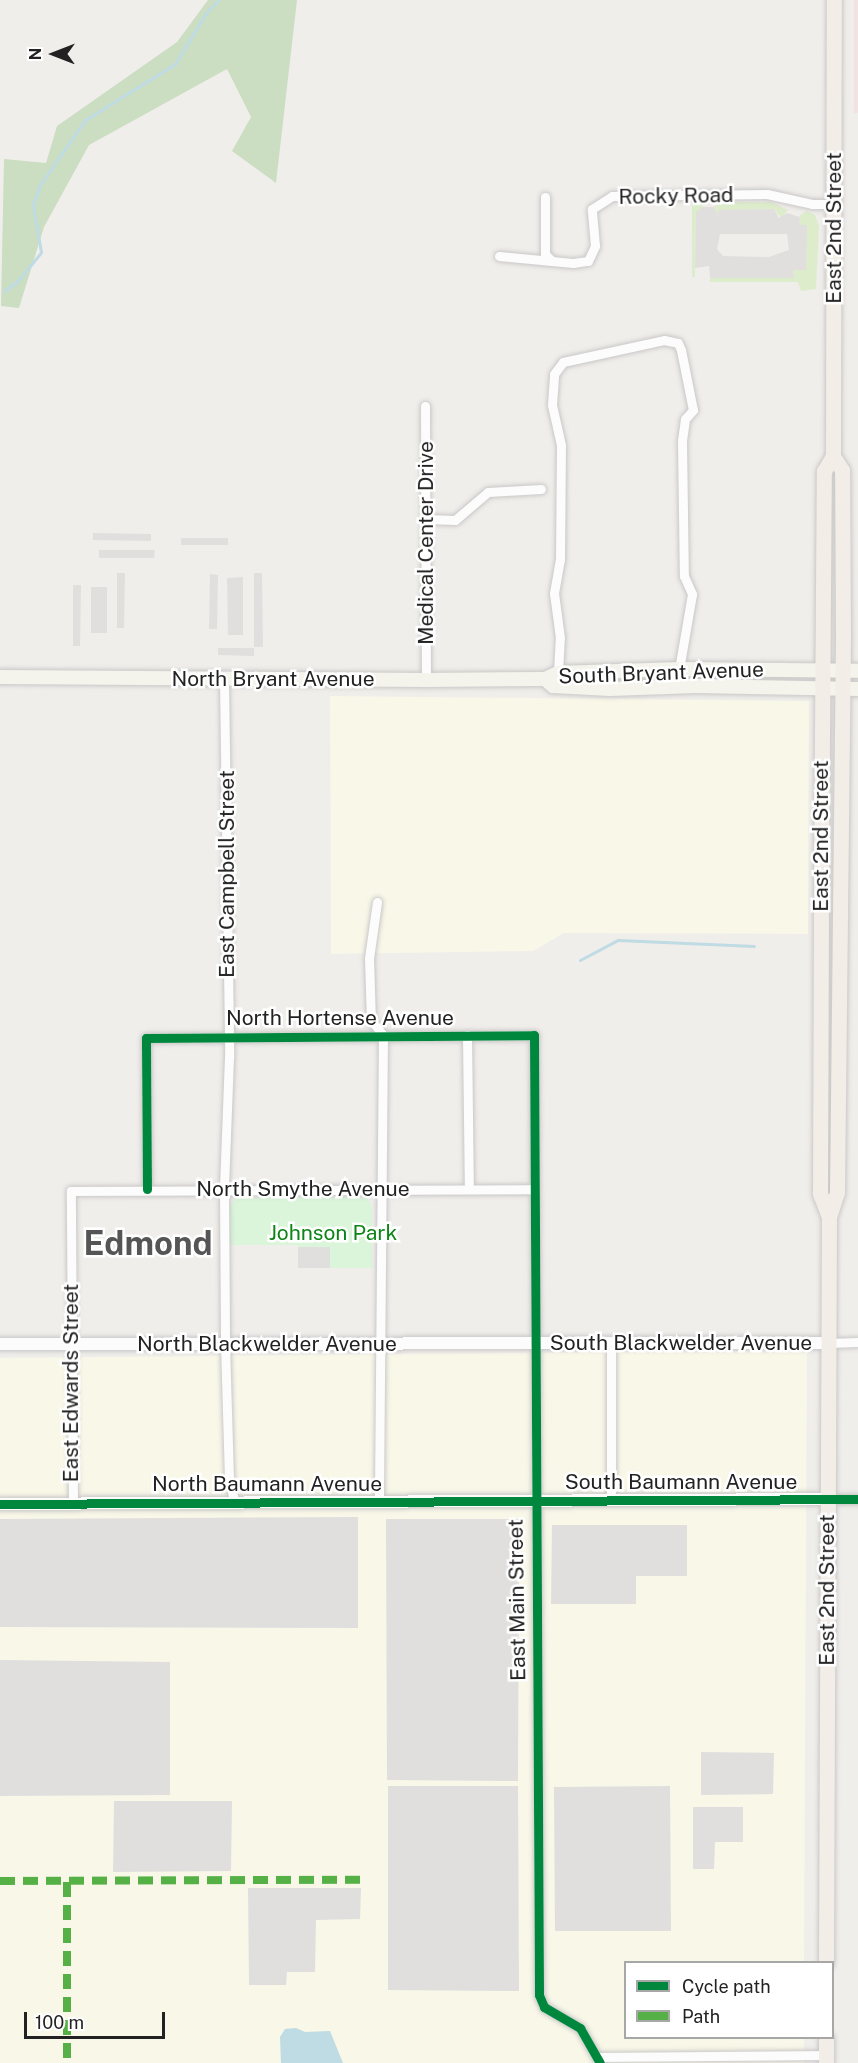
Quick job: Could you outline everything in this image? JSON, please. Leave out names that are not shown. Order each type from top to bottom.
[{"type":"main road","name":"East 2nd Street","points":[[829,1217],[820,1193],[821,877],[824,471],[833,456],[834,0]]},
{"type":"main road","name":"East 2nd Street","points":[[826,1961],[829,1217],[837,1192],[837,1001],[842,670],[842,470],[833,456]]},
{"type":"main road","name":"South Bryant Avenue","points":[[858,671],[679,669],[551,676],[553,686],[599,688],[696,686],[858,689]]},
{"type":"main road","name":"North Bryant Avenue","points":[[0,677],[426,680],[551,676]]},
{"type":"main road","points":[[821,877],[839,901]]},
{"type":"main road","points":[[821,1095],[827,1102],[830,1130],[837,1148]]},
{"type":"main road","points":[[826,2039],[826,2059]]},
{"type":"street","name":"Rocky Road","points":[[499,256],[552,261],[588,261],[595,246],[592,209],[612,196],[767,194],[812,204],[834,204]]},
{"type":"street","points":[[545,197],[545,254],[552,261]]},
{"type":"street","points":[[551,676],[560,638],[554,593],[560,560],[561,445],[552,405],[554,374],[564,362],[664,340],[678,343],[681,350],[693,410],[685,419],[682,441],[684,576],[692,594],[679,669]]},
{"type":"street","name":"Medical Center Drive","points":[[425,406],[426,680]]},
{"type":"street","points":[[426,519],[455,520],[488,492],[541,489]]},
{"type":"street","name":"East Campbell Street","points":[[224,679],[228,1035],[224,1190],[225,1344],[229,1477],[234,1502]]},
{"type":"street","points":[[377,902],[369,958],[369,994],[371,1020],[383,1035],[379,1502]]},
{"type":"street","name":"North Hortense Avenue","points":[[147,1189],[146,1038],[228,1035],[534,1035]]},
{"type":"street","points":[[467,1035],[469,1189]]},
{"type":"street","name":"East Main Street","points":[[534,1035],[533,1343],[539,1995],[544,2007],[580,2028],[600,2060]]},
{"type":"street","name":"North Smythe Avenue","points":[[71,1191],[534,1189]]},
{"type":"street","name":"East Edwards Street","points":[[71,1191],[72,1503]]},
{"type":"street","points":[[828,1343],[858,1342]]},
{"type":"street","name":"South Blackwelder Avenue","points":[[533,1343],[828,1343]]},
{"type":"street","name":"North Blackwelder Avenue","points":[[0,1344],[533,1343]]},
{"type":"street","points":[[611,1343],[611,1500]]},
{"type":"street","points":[[827,1499],[858,1499]]},
{"type":"street","name":"South Baumann Avenue","points":[[534,1500],[827,1499]]},
{"type":"street","name":"North Baumann Avenue","points":[[0,1504],[534,1500]]},
{"type":"street","points":[[600,2060],[826,2059]]},
{"type":"shaded area","points":[[854,0],[858,0],[858,113],[854,113]]},
{"type":"shaded area","points":[[703,207],[714,207],[718,216],[718,210],[774,209],[779,218],[787,213],[800,217],[799,225],[807,225],[806,270],[793,270],[794,278],[710,278],[709,266],[695,268],[696,212]],"holes":[[[720,234],[787,234],[789,250],[769,257],[723,256],[717,249]]]},
{"type":"shaded area","points":[[93,533],[151,534],[151,541],[93,540]]},
{"type":"shaded area","points":[[181,538],[228,538],[228,545],[181,545]]},
{"type":"shaded area","points":[[99,550],[155,550],[154,558],[99,558]]},
{"type":"shaded area","points":[[117,573],[125,573],[124,628],[117,628]]},
{"type":"shaded area","points":[[254,573],[262,573],[263,647],[254,647]]},
{"type":"shaded area","points":[[210,574],[218,575],[217,629],[209,629]]},
{"type":"shaded area","points":[[243,577],[243,635],[228,635],[227,578]]},
{"type":"shaded area","points":[[73,585],[81,585],[80,646],[73,646]]},
{"type":"shaded area","points":[[91,587],[107,587],[107,633],[91,633]]},
{"type":"shaded area","points":[[218,648],[254,648],[254,656],[218,655]]},
{"type":"shaded area","points":[[330,696],[809,701],[808,934],[564,933],[533,951],[331,954]]},
{"type":"shaded area","points":[[298,1247],[330,1247],[330,1268],[298,1268]]},
{"type":"shaded area","points":[[807,1350],[804,1961],[624,1961],[624,2039],[804,2039],[804,2063],[0,2063],[0,1358]]},
{"type":"shaded area","points":[[358,1517],[358,1628],[0,1627],[0,1519]]},
{"type":"shaded area","points":[[386,1519],[519,1519],[518,1781],[387,1780]]},
{"type":"shaded area","points":[[552,1525],[687,1525],[687,1576],[636,1576],[636,1604],[551,1604]]},
{"type":"shaded area","points":[[0,1660],[170,1662],[170,1795],[0,1796]]},
{"type":"shaded area","points":[[701,1752],[774,1753],[773,1794],[701,1795]]},
{"type":"shaded area","points":[[388,1786],[518,1786],[519,1991],[388,1990]]},
{"type":"shaded area","points":[[670,1786],[671,1931],[555,1931],[554,1787]]},
{"type":"shaded area","points":[[114,1801],[232,1801],[231,1871],[113,1872]]},
{"type":"shaded area","points":[[693,1807],[743,1807],[743,1842],[715,1842],[714,1869],[693,1869]]},
{"type":"shaded area","points":[[248,1888],[361,1888],[360,1919],[316,1920],[315,1972],[287,1972],[286,1985],[249,1985]]},
{"type":"green space","points":[[208,0],[297,0],[276,183],[232,151],[251,117],[227,69],[89,145],[44,227],[19,308],[1,306],[4,159],[46,163],[57,126],[177,42]]},
{"type":"green space","points":[[692,202],[702,203],[703,208],[696,213],[695,277],[692,277]]},
{"type":"green space","points":[[719,202],[771,202],[788,210],[781,218],[774,209],[719,210],[718,216],[714,207]]},
{"type":"green space","points":[[807,211],[815,215],[819,225],[816,289],[801,291],[798,282],[710,282],[710,278],[794,278],[793,270],[806,270],[806,225],[799,225],[800,215]]},
{"type":"green space","name":"Johnson Park","points":[[359,1196],[368,1199],[372,1207],[372,1268],[298,1268],[298,1245],[229,1245],[229,1208],[236,1197]]},
{"type":"water","points":[[296,2028],[305,2032],[330,2031],[343,2063],[281,2063],[280,2037],[285,2029]]},
{"type":"waterway","points":[[4,291],[17,282],[41,252],[33,205],[40,185],[85,120],[175,64],[206,13],[218,0]]},
{"type":"waterway","points":[[580,960],[618,940],[754,946]]},
{"type":"marked path","points":[[0,1881],[366,1880]]},
{"type":"marked path","points":[[67,1882],[67,2063]]},
{"type":"cycle path","points":[[147,1189],[146,1038],[534,1035],[539,1995],[544,2007],[580,2028],[600,2063]]},
{"type":"cycle path","points":[[0,1504],[858,1499]]},
{"type":"district","name":"Edmond","points":[[148,1244]]}]
